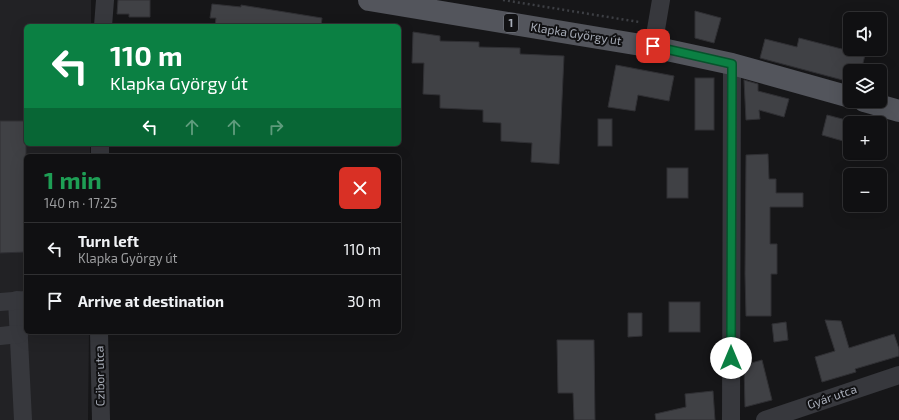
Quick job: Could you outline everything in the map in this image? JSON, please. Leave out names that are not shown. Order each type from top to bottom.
[{"type":"main road","name":"Klapka György út","points":[[369,0],[653,46],[732,64],[843,95]]},
{"type":"main road","points":[[887,108],[899,111]]},
{"type":"street","points":[[103,24],[104,0]]},
{"type":"street","points":[[653,46],[661,0]]},
{"type":"street","points":[[731,420],[732,64]]},
{"type":"street","points":[[14,301],[19,334],[23,420]]},
{"type":"street","points":[[0,336],[19,334]]},
{"type":"street","name":"Czibor utca","points":[[99,334],[100,420]]},
{"type":"street","name":"Gyár utca","points":[[765,420],[899,375]]},
{"type":"path","points":[[503,0],[657,25]]},
{"type":"shaded area","points":[[0,0],[91,0],[91,24],[24,24],[24,146],[90,146],[90,154],[24,154],[24,334],[89,334],[88,420],[0,420]]},
{"type":"building","points":[[118,0],[150,0],[150,17],[129,17],[129,14],[117,14]]},
{"type":"building","points":[[212,4],[241,7],[241,5],[322,18],[321,24],[215,24],[216,18],[210,18]]},
{"type":"building","points":[[695,11],[721,18],[714,43],[695,38]]},
{"type":"building","points":[[413,32],[440,36],[440,41],[479,42],[479,47],[520,48],[520,54],[564,56],[559,164],[531,162],[532,143],[501,141],[501,123],[483,122],[483,110],[440,108],[440,95],[423,94],[424,63],[412,63]]},
{"type":"building","points":[[799,38],[843,49],[843,56],[865,56],[863,64],[843,64],[843,80],[760,58],[765,39],[797,47]]},
{"type":"building","points":[[616,65],[674,76],[669,101],[638,95],[635,111],[608,107]]},
{"type":"building","points":[[695,78],[714,78],[714,130],[695,130]]},
{"type":"building","points":[[744,80],[758,84],[758,91],[789,99],[784,117],[759,110],[760,119],[746,120]]},
{"type":"building","points":[[827,115],[843,119],[843,141],[822,135]]},
{"type":"building","points":[[598,119],[612,119],[612,146],[598,146]]},
{"type":"building","points":[[0,121],[24,121],[24,146],[26,146],[26,154],[24,154],[24,252],[0,253]]},
{"type":"building","points":[[768,154],[769,179],[776,179],[776,193],[803,193],[803,207],[770,207],[770,244],[777,244],[777,274],[771,274],[771,316],[746,316],[746,155]]},
{"type":"building","points":[[667,168],[688,168],[688,198],[667,198]]},
{"type":"building","points":[[669,302],[700,302],[700,332],[669,332]]},
{"type":"building","points":[[628,313],[642,313],[642,336],[628,337]]},
{"type":"building","points":[[825,320],[841,321],[849,348],[894,334],[899,349],[899,356],[855,369],[856,372],[822,382],[815,357],[835,351]]},
{"type":"building","points":[[786,322],[788,340],[774,342],[772,324]]},
{"type":"building","points":[[557,340],[594,340],[595,420],[574,420],[573,393],[558,393]]},
{"type":"building","points":[[762,360],[772,400],[745,407],[744,365]]},
{"type":"building","points":[[713,391],[715,420],[656,420],[655,414],[686,407],[685,394]]},
{"type":"route","points":[[653,46],[732,64],[731,358]]}]
